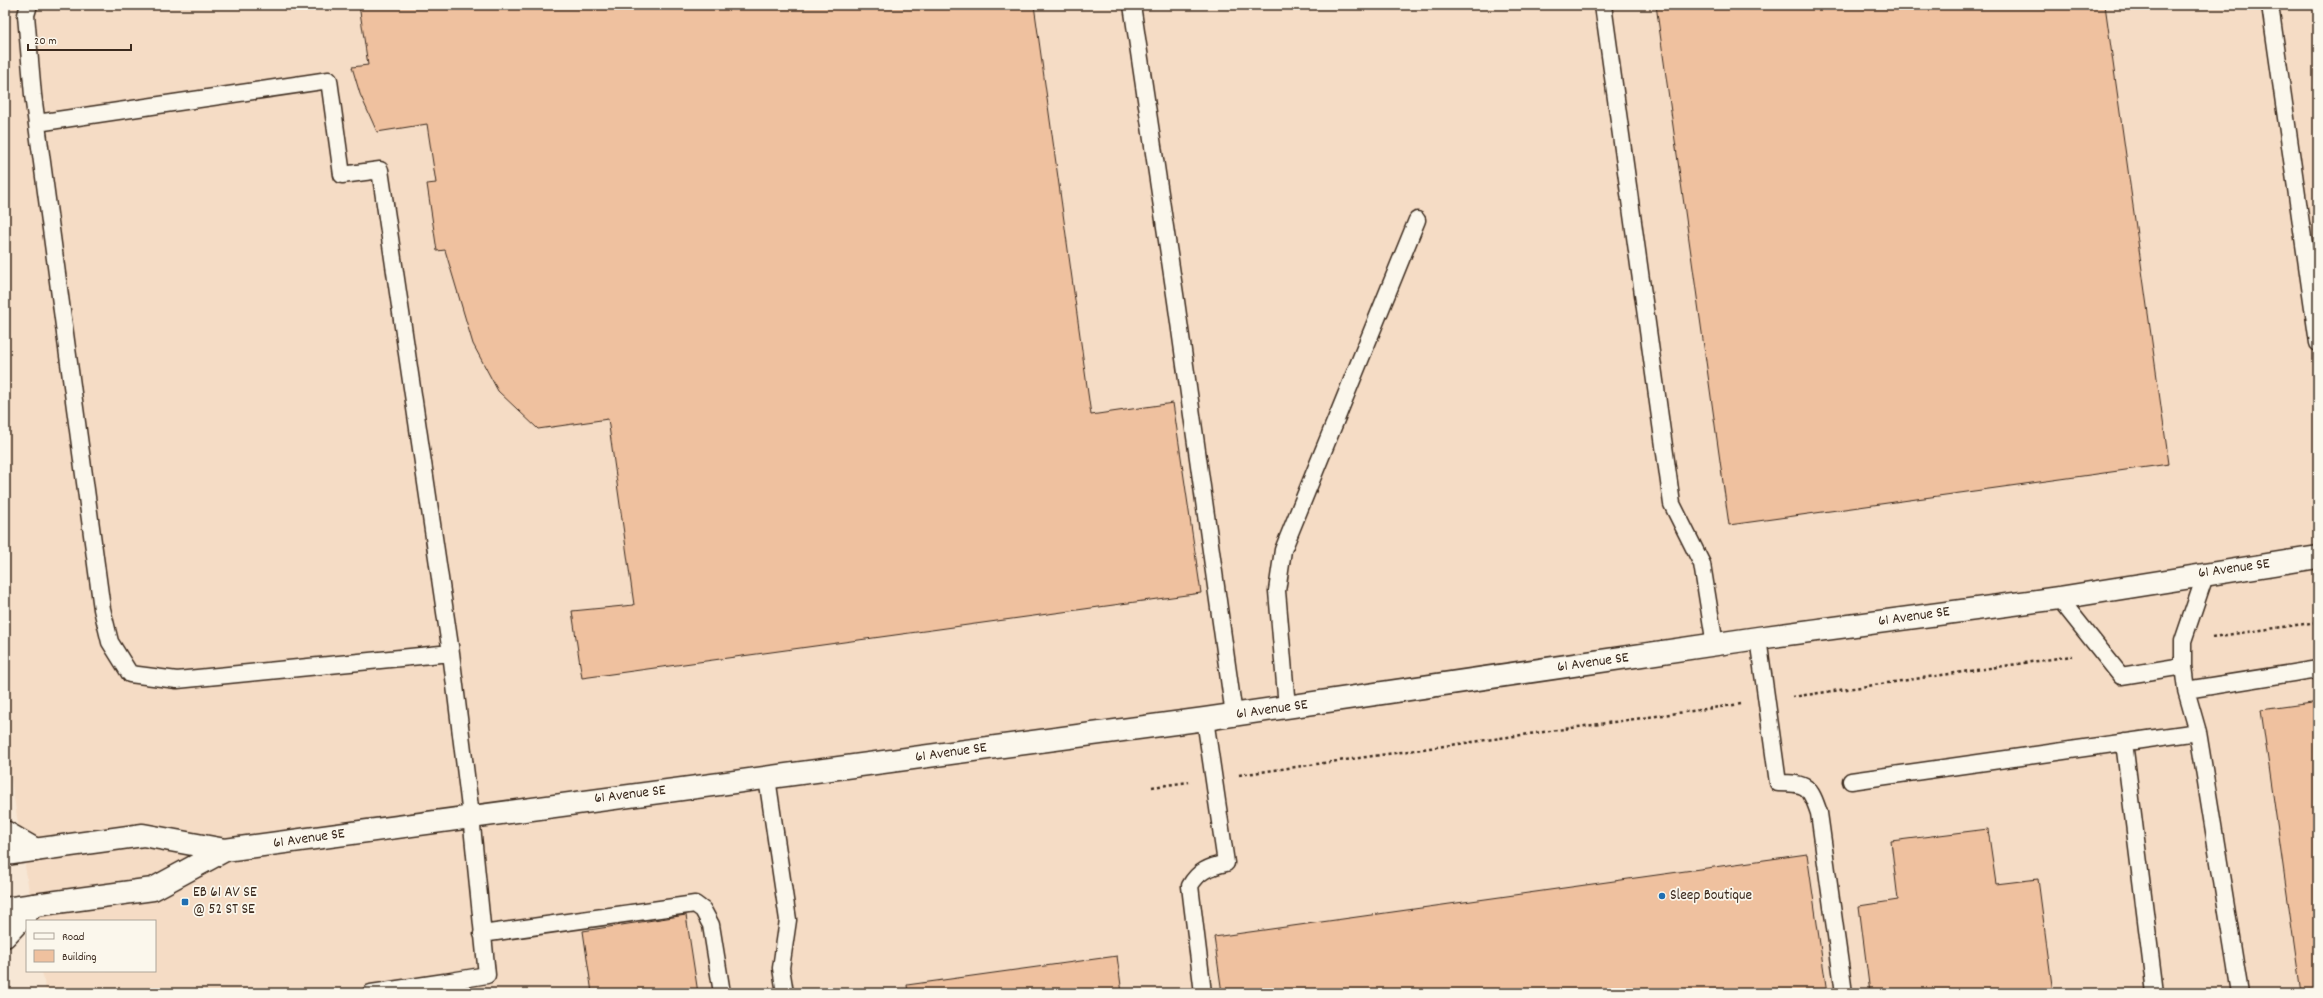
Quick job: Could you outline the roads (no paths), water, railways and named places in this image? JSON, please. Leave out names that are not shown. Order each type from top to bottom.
[{"type":"street","name":"61 Avenue SE","points":[[5,854],[142,835],[225,850],[1287,708],[1758,638],[2059,598],[2206,573],[2318,557]]},
{"type":"street","points":[[5,832],[36,850]]},
{"type":"street","name":"61 Avenue SE","points":[[5,909],[153,889],[225,850]]},
{"type":"street","points":[[5,936],[34,905]]},
{"type":"lane","points":[[29,5],[26,15],[37,123],[102,609],[110,642],[130,674],[177,680],[451,653]]},
{"type":"lane","points":[[1132,5],[1176,301],[1234,715]]},
{"type":"lane","points":[[1603,5],[1672,504],[1702,564],[1715,645]]},
{"type":"lane","points":[[2270,5],[2318,343]]},
{"type":"lane","points":[[37,123],[329,80],[342,176],[380,170],[451,653],[471,816],[487,975],[446,988],[371,993]]},
{"type":"lane","points":[[1287,708],[1277,591],[1283,550],[1417,220]]},
{"type":"lane","points":[[2206,573],[2183,641],[2183,666],[2186,690],[2198,732],[2240,993]]},
{"type":"lane","points":[[2059,598],[2121,676],[2183,666]]},
{"type":"lane","points":[[1758,638],[1778,783],[1798,783],[1807,787],[1814,796],[1819,813],[1844,993]]},
{"type":"lane","points":[[2186,690],[2318,669]]},
{"type":"lane","points":[[1203,993],[1190,886],[1195,876],[1209,867],[1226,863],[1205,719]]},
{"type":"lane","points":[[1851,781],[2198,732]]},
{"type":"lane","points":[[2124,742],[2156,993]]},
{"type":"lane","points":[[767,778],[788,920],[782,968],[785,993]]},
{"type":"lane","points":[[482,934],[695,904],[704,910],[711,925],[722,993]]},
{"type":"place","name":"Sleep Boutique","points":[[1662,896]]},
{"type":"place","name":"EB 61 AV SE @ 52 ST SE","points":[[185,902]]}]
